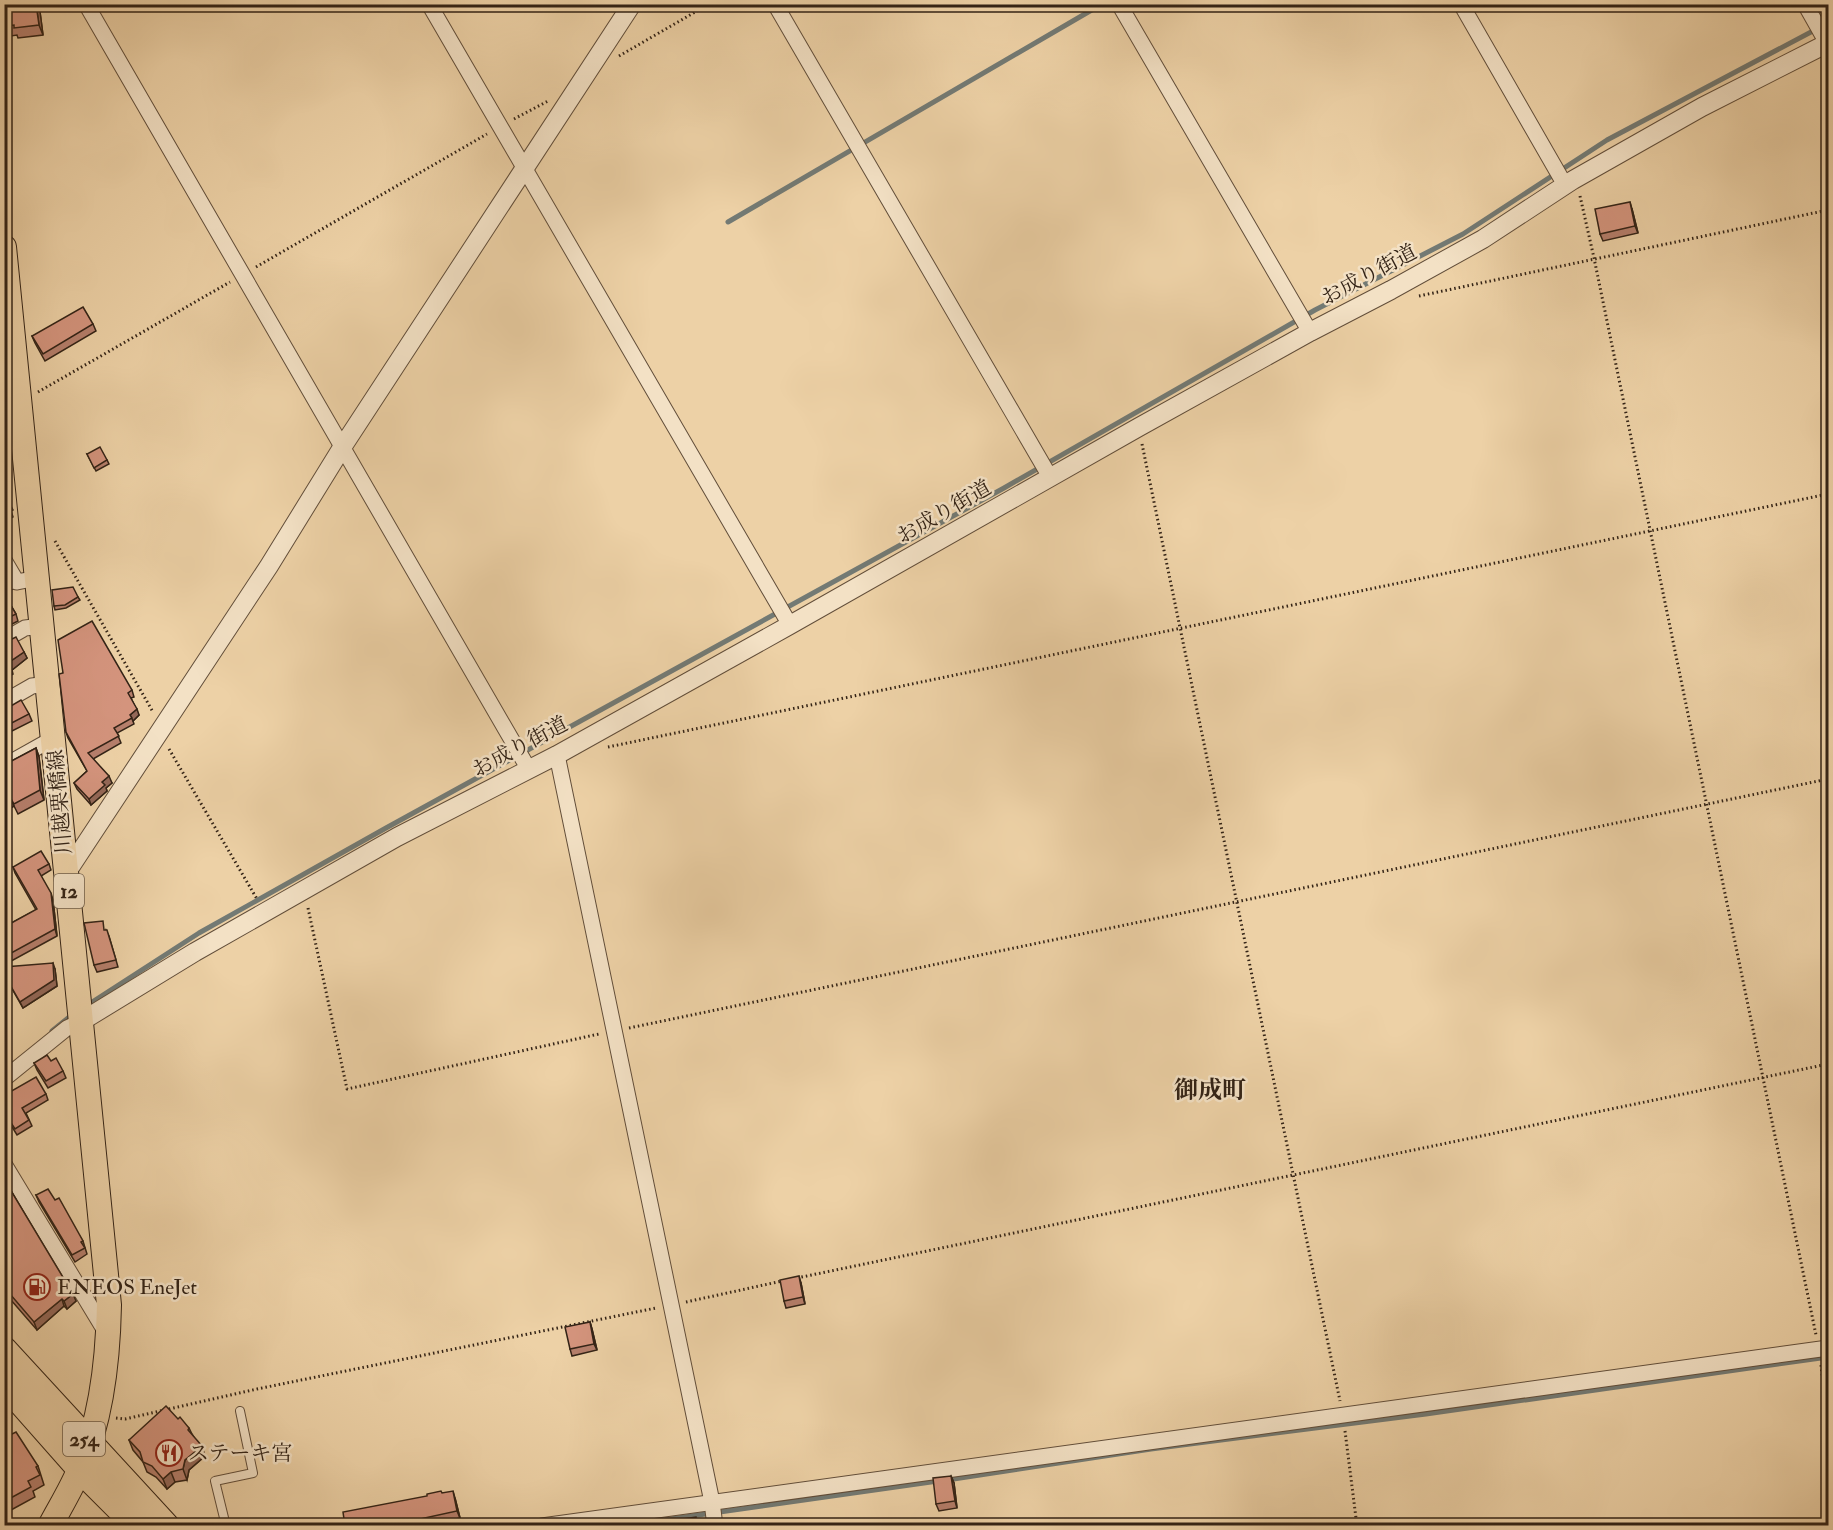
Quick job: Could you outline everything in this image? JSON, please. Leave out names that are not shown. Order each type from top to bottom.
[{"type":"highway","name":"254","points":[[4,1350],[166,1526]]},
{"type":"highway","name":"254","points":[[4,1383],[80,1469],[137,1526]]},
{"type":"main road","name":"川越栗橋線","points":[[4,247],[9,332],[20,400],[32,523],[20,583],[42,626],[109,1305],[104,1379],[89,1444],[80,1469],[50,1526]]},
{"type":"street","points":[[86,4],[528,768]]},
{"type":"street","points":[[429,4],[790,625]]},
{"type":"street","points":[[67,873],[269,566],[343,446],[632,4]]},
{"type":"street","points":[[775,4],[1050,477]]},
{"type":"street","points":[[1119,4],[1310,332]]},
{"type":"street","points":[[1461,4],[1569,183]]},
{"type":"street","points":[[1805,4],[1828,43]]},
{"type":"street","name":"お成り街道","points":[[82,1021],[195,952],[397,837],[557,755],[1139,427],[1483,239],[1569,183],[1702,107],[1828,43]]},
{"type":"street","points":[[4,560],[20,583]]},
{"type":"street","points":[[4,640],[25,628],[42,626]]},
{"type":"street","points":[[4,702],[32,686],[48,684]]},
{"type":"street","points":[[4,766],[54,738]]},
{"type":"street","points":[[557,755],[712,1502],[715,1526]]},
{"type":"street","points":[[4,1079],[67,1028],[82,1021]]},
{"type":"street","points":[[4,1164],[108,1336]]},
{"type":"street","points":[[542,1526],[1824,1349]]},
{"type":"lane","points":[[226,1526],[215,1481],[252,1473],[240,1411]]},
{"type":"path","points":[[592,66],[608,62],[709,4]]},
{"type":"path","points":[[20,400],[45,388],[500,127],[563,92],[579,86]]},
{"type":"path","points":[[1569,183],[1578,190],[1594,258],[1763,1077],[1824,1349],[1828,1423]]},
{"type":"path","points":[[1390,290],[1408,297],[1424,295],[1828,210]]},
{"type":"path","points":[[1139,427],[1343,1415],[1357,1526]]},
{"type":"path","points":[[583,740],[597,750],[1828,494]]},
{"type":"path","points":[[32,523],[48,528],[264,912]]},
{"type":"path","points":[[304,890],[347,1089],[614,1031],[1828,779]]},
{"type":"path","points":[[96,1416],[124,1419],[1828,1064]]},
{"type":"building","points":[[4,4],[36,4],[39,25],[14,28],[14,25],[4,26]]},
{"type":"building","points":[[1630,202],[1635,226],[1600,234],[1595,209]]},
{"type":"building","points":[[83,307],[93,324],[43,354],[32,336]]},
{"type":"building","points":[[100,447],[107,460],[94,468],[87,454]]},
{"type":"building","points":[[4,486],[9,508],[4,510]]},
{"type":"building","points":[[73,587],[78,597],[65,605],[54,606],[52,590]]},
{"type":"building","points":[[4,594],[16,614],[4,620]]},
{"type":"building","points":[[92,621],[132,690],[128,693],[137,709],[130,715],[132,718],[114,728],[119,736],[88,753],[109,776],[102,782],[105,785],[89,799],[74,783],[87,771],[66,732],[59,674],[63,673],[58,640]]},
{"type":"building","points":[[16,637],[24,652],[8,663],[11,667],[4,671],[4,643]]},
{"type":"building","points":[[21,700],[29,714],[4,727],[4,710]]},
{"type":"building","points":[[36,748],[40,790],[14,804],[10,797],[4,801],[4,765]]},
{"type":"building","points":[[41,851],[49,864],[38,870],[51,893],[55,929],[4,957],[4,927],[37,909],[13,867]]},
{"type":"building","points":[[103,921],[104,930],[107,930],[116,960],[94,965],[84,923]]},
{"type":"building","points":[[53,963],[54,980],[20,1002],[4,976],[4,967]]},
{"type":"building","points":[[47,1055],[51,1061],[56,1058],[63,1071],[46,1081],[34,1063]]},
{"type":"building","points":[[36,1077],[46,1094],[22,1108],[29,1120],[15,1129],[4,1112],[4,1089],[8,1087],[10,1092]]},
{"type":"building","points":[[4,1179],[73,1294],[64,1301],[62,1299],[34,1322],[4,1287]]},
{"type":"building","points":[[48,1189],[55,1200],[59,1198],[83,1241],[81,1242],[85,1248],[72,1255],[36,1195]]},
{"type":"building","points":[[799,1276],[803,1297],[784,1301],[780,1280]]},
{"type":"building","points":[[590,1322],[594,1344],[570,1349],[565,1327]]},
{"type":"building","name":"ステーキ宮","points":[[166,1406],[178,1419],[180,1417],[202,1446],[185,1460],[183,1469],[171,1472],[163,1479],[152,1466],[143,1462],[140,1452],[129,1440]]},
{"type":"building","points":[[16,1432],[38,1466],[36,1467],[40,1475],[28,1481],[31,1487],[7,1500],[4,1498],[4,1438]]},
{"type":"building","points":[[951,1476],[955,1501],[936,1504],[933,1478]]},
{"type":"building","points":[[441,1491],[442,1493],[453,1491],[457,1511],[388,1526],[345,1526],[343,1512],[427,1496],[427,1494]]},
{"type":"building","points":[[696,1517],[697,1526],[661,1526],[661,1522]]},
{"type":"waterway","points":[[728,222],[1102,4]]},
{"type":"waterway","points":[[86,1006],[199,933],[1004,488],[1315,310],[1463,234],[1607,140],[1828,23]]},
{"type":"waterway","points":[[52,1031],[73,1014]]},
{"type":"waterway","points":[[947,1480],[1151,1449],[1426,1414],[1828,1357]]},
{"type":"waterway","points":[[621,1526],[938,1481]]},
{"type":"place","name":"ENEOS EneJet","points":[[37,1287]]},
{"type":"place","name":"ステーキ宮","points":[[169,1453]]},
{"type":"district","name":"御成町","points":[[1210,1090]]}]
